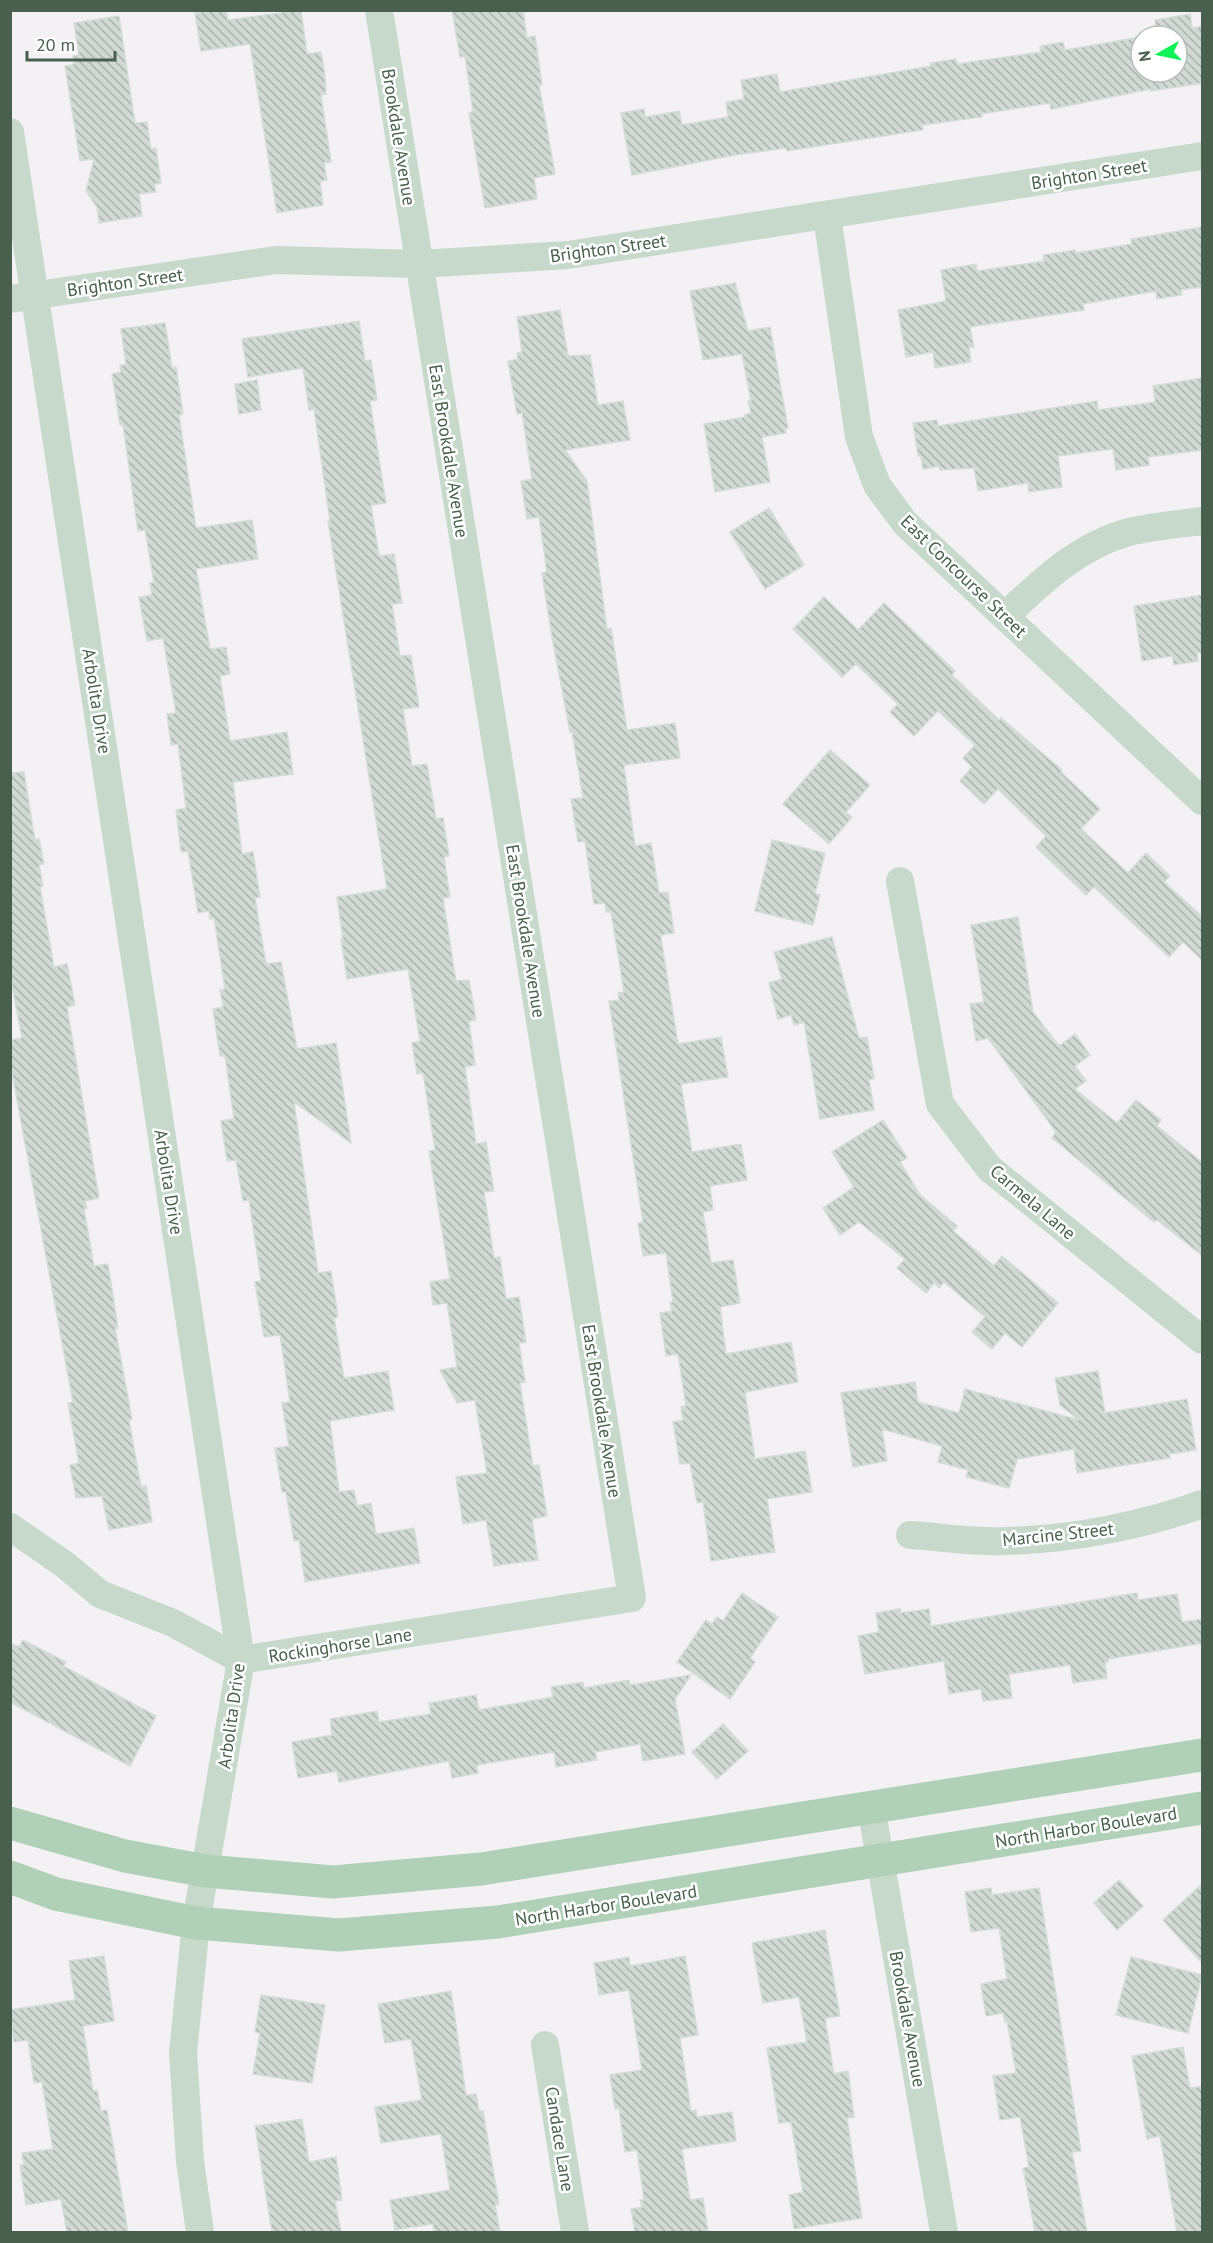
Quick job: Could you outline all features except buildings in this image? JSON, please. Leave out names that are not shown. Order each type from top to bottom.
[{"type":"main road","points":[[10,1823],[125,1856],[206,1871],[333,1882],[481,1869],[1203,1755]]},
{"type":"main road","name":"North Harbor Boulevard","points":[[10,1877],[56,1893],[196,1923],[339,1935],[498,1922],[1203,1808]]},
{"type":"street","name":"Brookdale Avenue","points":[[379,10],[419,264]]},
{"type":"street","name":"Arbolita Drive","points":[[10,132],[23,297],[241,1660],[196,1923],[183,2053],[190,2162],[200,2232]]},
{"type":"street","name":"Brighton Street","points":[[23,297],[276,260],[419,264],[568,255],[1203,156]]},
{"type":"street","name":"East Concourse Street","points":[[827,216],[859,437],[877,485],[905,523],[1203,801]]},
{"type":"street","name":"East Brookdale Avenue","points":[[419,264],[632,1598]]},
{"type":"street","points":[[1005,616],[1051,572],[1086,551],[1129,532],[1203,521]]},
{"type":"street","name":"Carmela Lane","points":[[900,881],[940,1104],[989,1167],[1203,1340]]},
{"type":"street","name":"Marcine Street","points":[[910,1535],[1007,1542],[1120,1528],[1172,1515],[1203,1504]]},
{"type":"street","points":[[10,1527],[64,1564],[100,1594],[173,1623],[241,1660]]},
{"type":"street","name":"Rockinghorse Lane","points":[[241,1660],[632,1598]]},
{"type":"street","name":"Brookdale Avenue","points":[[871,1806],[944,2232]]},
{"type":"street","name":"Candace Lane","points":[[544,2045],[575,2232]]}]
